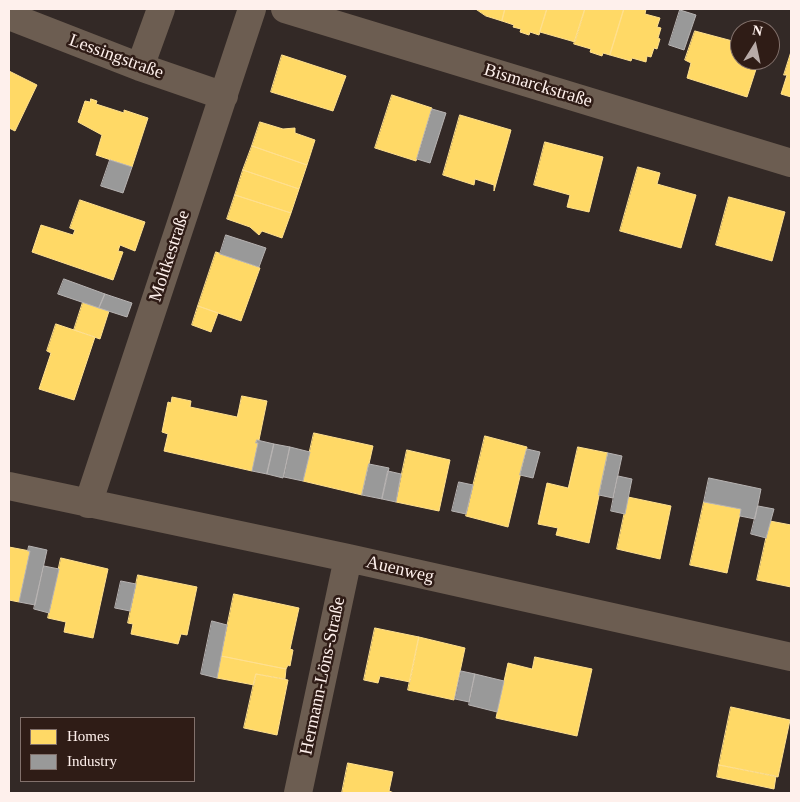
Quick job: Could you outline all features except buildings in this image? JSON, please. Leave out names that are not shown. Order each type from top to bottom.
[{"type":"street","points":[[140,67],[161,9]]},
{"type":"street","name":"Moltkestraße","points":[[88,504],[252,9]]},
{"type":"street","name":"Bismarckstraße","points":[[285,9],[791,163]]},
{"type":"street","name":"Lessingstraße","points":[[9,16],[140,67],[224,96]]},
{"type":"street","name":"Auenweg","points":[[9,486],[348,558],[791,657]]},
{"type":"street","name":"Hermann-Löns-Straße","points":[[298,793],[348,558]]}]
